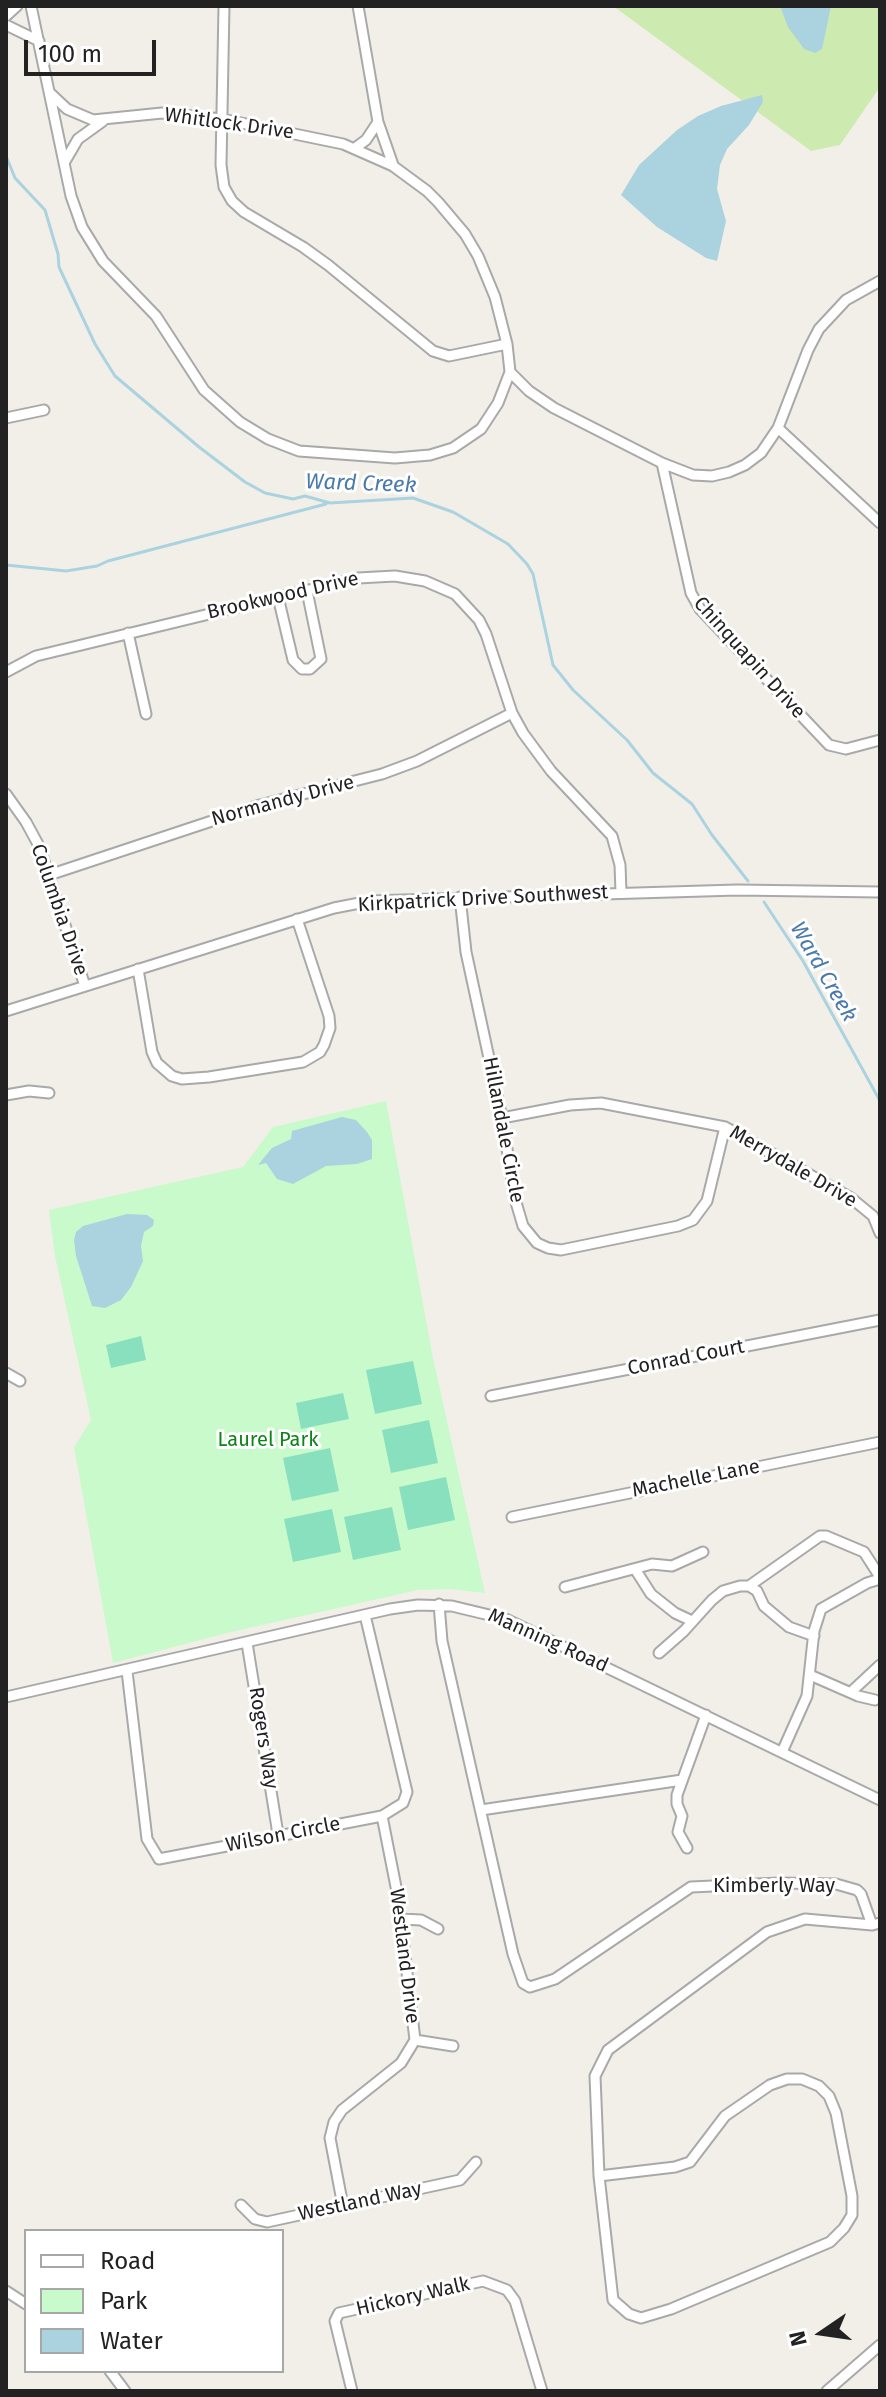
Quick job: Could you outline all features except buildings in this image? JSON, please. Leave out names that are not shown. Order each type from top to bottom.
[{"type":"street","points":[[6,16],[17,6]]},
{"type":"street","points":[[31,6],[75,211],[103,261],[156,316],[204,390],[220,407],[268,439],[299,451],[395,458],[430,455],[453,448],[481,429],[498,403],[510,372],[529,391],[554,408],[662,463],[693,475],[712,476],[729,472],[761,453],[778,428],[819,329],[846,300],[880,281]]},
{"type":"street","points":[[224,6],[221,165],[224,187],[232,201],[244,212],[328,265],[433,351],[449,356],[507,344]]},
{"type":"street","points":[[358,6],[378,122],[393,166]]},
{"type":"street","points":[[6,25],[39,41]]},
{"type":"street","points":[[50,93],[76,113],[103,121]]},
{"type":"street","name":"Whitlock Drive","points":[[103,121],[149,113],[222,119],[308,135],[355,148],[393,166],[427,191],[465,234],[487,275],[507,344],[510,372]]},
{"type":"street","points":[[64,163],[78,139],[103,121]]},
{"type":"street","points":[[355,148],[366,140],[378,122]]},
{"type":"street","points":[[6,418],[44,410]]},
{"type":"street","points":[[778,428],[880,523]]},
{"type":"street","name":"Chinquapin Drive","points":[[662,463],[691,593],[700,609],[829,745],[846,749],[880,740]]},
{"type":"street","name":"Brookwood Drive","points":[[6,672],[36,656],[278,597],[378,575],[410,577],[455,594],[479,620],[512,713],[551,771],[612,836],[620,865],[621,892]]},
{"type":"street","points":[[278,597],[293,660],[302,669],[310,669],[321,659],[307,591]]},
{"type":"street","points":[[128,633],[146,714]]},
{"type":"street","name":"Normandy Drive","points":[[49,875],[247,809],[382,774],[417,761],[512,713]]},
{"type":"street","name":"Columbia Drive","points":[[6,794],[39,846],[85,986]]},
{"type":"street","name":"Kirkpatrick Drive Southwest","points":[[6,1011],[297,919],[370,901],[621,892],[880,892]]},
{"type":"street","name":"Hillandale Circle","points":[[460,897],[466,952],[502,1118],[515,1199],[523,1226],[537,1243],[561,1250],[678,1226],[693,1220],[707,1201],[725,1127]]},
{"type":"street","points":[[138,969],[152,1052],[157,1063],[172,1076],[182,1079],[209,1077],[303,1062],[320,1052],[330,1028],[329,1016],[297,919]]},
{"type":"street","points":[[6,1095],[29,1091],[49,1093]]},
{"type":"street","name":"Merrydale Drive","points":[[502,1118],[558,1106],[601,1103],[725,1127],[851,1198],[873,1216],[880,1233]]},
{"type":"street","name":"Conrad Court","points":[[491,1396],[880,1320]]},
{"type":"street","points":[[6,1373],[20,1381]]},
{"type":"street","name":"Machelle Lane","points":[[512,1517],[880,1442]]},
{"type":"street","points":[[659,1653],[723,1591],[749,1586],[820,1536],[864,1552],[880,1578],[827,1603],[821,1609],[804,1706],[782,1752]]},
{"type":"street","points":[[565,1587],[652,1564],[672,1566],[703,1552]]},
{"type":"street","points":[[635,1569],[651,1594],[675,1613],[692,1621]]},
{"type":"street","points":[[749,1586],[757,1591],[764,1606],[789,1627],[814,1636]]},
{"type":"street","points":[[439,1604],[442,1641],[481,1810],[682,1780]]},
{"type":"street","name":"Manning Road","points":[[6,1697],[365,1615],[439,1604],[506,1619],[880,1800]]},
{"type":"street","points":[[365,1615],[407,1792],[403,1803],[382,1816]]},
{"type":"street","name":"Rogers Way","points":[[247,1643],[278,1834]]},
{"type":"street","points":[[851,1692],[880,1665]]},
{"type":"street","name":"Wilson Circle","points":[[127,1671],[147,1839],[159,1859],[382,1816]]},
{"type":"street","points":[[810,1675],[875,1700]]},
{"type":"street","points":[[687,1848],[678,1832],[682,1816],[677,1795],[706,1715]]},
{"type":"street","name":"Kimberly Way","points":[[481,1810],[513,1954],[523,1983],[530,1987],[555,1979],[691,1887],[836,1884],[861,1894],[876,1924]]},
{"type":"street","name":"Westland Drive","points":[[343,2206],[330,2138],[334,2122],[342,2110],[401,2063],[415,2040],[401,1919],[382,1816]]},
{"type":"street","points":[[401,1919],[421,1920],[438,1929]]},
{"type":"street","name":"Kimberly Way","points":[[599,2176],[675,2167],[690,2162],[725,2116],[770,2085],[787,2079],[802,2079],[819,2086],[829,2096],[836,2113],[852,2196],[852,2215],[830,2242],[671,2309],[641,2318],[629,2314],[613,2300],[599,2176],[595,2076],[608,2050],[767,1932],[805,1919],[876,1924]]},
{"type":"street","points":[[415,2040],[453,2046]]},
{"type":"street","name":"Westland Way","points":[[241,2205],[255,2219],[267,2222],[460,2180],[476,2162]]},
{"type":"street","name":"Hickory Walk","points":[[352,2391],[335,2321],[339,2313],[483,2281],[507,2290],[515,2301],[542,2391]]},
{"type":"street","points":[[6,2291],[24,2303]]},
{"type":"street","points":[[827,2391],[880,2345]]},
{"type":"street","points":[[112,2373],[125,2391]]},
{"type":"green space","points":[[613,6],[880,6],[880,87],[840,145],[811,151]]},
{"type":"green space","name":"Laurel Park","points":[[386,1101],[432,1353],[485,1593],[450,1589],[418,1590],[231,1632],[113,1663],[74,1447],[91,1420],[55,1256],[49,1210],[243,1167],[273,1127]]},
{"type":"green space","points":[[141,1336],[146,1360],[111,1368],[106,1345]]},
{"type":"green space","points":[[413,1361],[422,1404],[375,1414],[366,1370]]},
{"type":"green space","points":[[343,1393],[349,1419],[301,1429],[296,1403]]},
{"type":"green space","points":[[429,1420],[438,1463],[391,1473],[382,1430]]},
{"type":"green space","points":[[330,1448],[339,1491],[292,1501],[283,1458]]},
{"type":"green space","points":[[446,1477],[455,1520],[408,1530],[399,1487]]},
{"type":"green space","points":[[392,1507],[401,1550],[353,1560],[344,1517]]},
{"type":"green space","points":[[332,1509],[341,1552],[293,1562],[284,1519]]},
{"type":"water","points":[[780,6],[831,6],[822,49],[815,53],[804,49],[788,27]]},
{"type":"water","points":[[762,95],[763,102],[749,125],[727,149],[720,165],[717,189],[726,221],[717,261],[706,258],[657,227],[621,195],[639,165],[677,130],[721,106]]},
{"type":"water","points":[[342,1117],[356,1120],[367,1132],[372,1140],[372,1159],[357,1164],[326,1166],[293,1184],[277,1179],[266,1163],[258,1165],[272,1148],[291,1139],[292,1131]]},
{"type":"water","points":[[127,1214],[147,1215],[154,1220],[153,1226],[144,1232],[141,1246],[143,1261],[121,1300],[105,1308],[92,1306],[76,1256],[76,1232],[83,1226]]},
{"type":"waterway","name":"Ward Creek","points":[[6,156],[15,178],[45,210],[59,267],[95,344],[115,376],[199,447],[245,482],[265,493],[293,499],[305,496],[330,503],[413,498],[453,512],[508,544],[533,574],[553,665],[573,690],[627,740],[653,773],[692,804],[748,881]]},
{"type":"waterway","points":[[6,565],[66,571],[97,566],[326,504]]},
{"type":"waterway","name":"Ward Creek","points":[[764,902],[803,961],[880,1101]]}]
